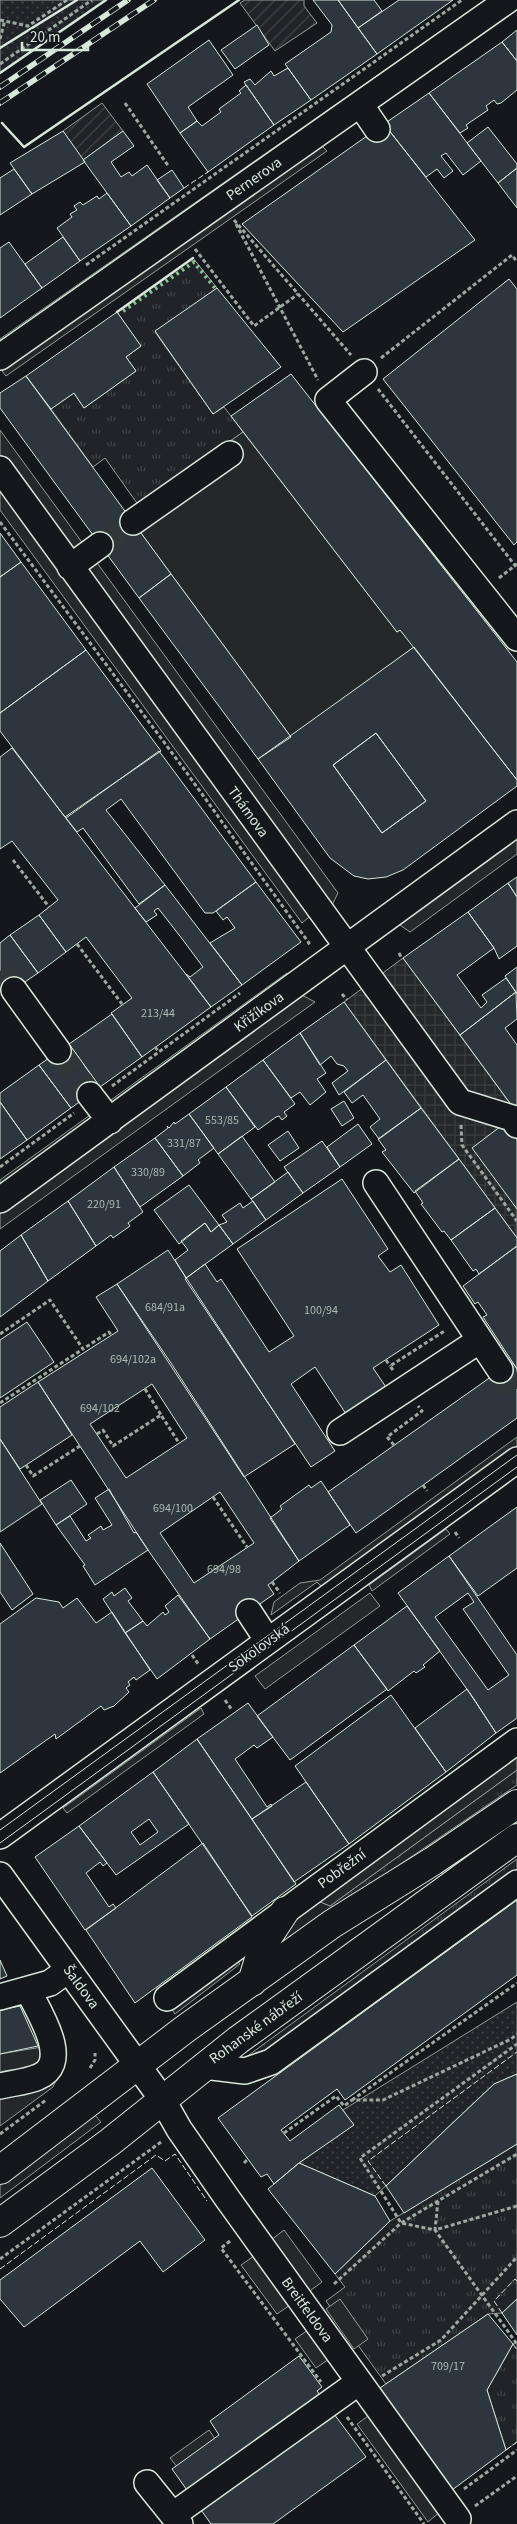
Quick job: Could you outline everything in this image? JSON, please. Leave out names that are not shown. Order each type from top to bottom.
[{"type":"main road","points":[[0,2170],[185,2029],[332,1924],[441,1856],[517,1804]]},
{"type":"main road","name":"Rohanské nábřeží","points":[[0,2223],[110,2142],[204,2066],[517,1838]]},
{"type":"main road","points":[[252,1982],[264,1943],[285,1911]]},
{"type":"street","name":"Pernerova","points":[[0,357],[508,0]]},
{"type":"street","points":[[360,104],[377,129]]},
{"type":"street","points":[[364,372],[328,400],[517,638]]},
{"type":"street","points":[[133,522],[230,454]]},
{"type":"street","name":"Thámova","points":[[0,470],[460,1102]]},
{"type":"street","points":[[70,567],[100,545]]},
{"type":"street","name":"Křižíkova","points":[[0,1200],[110,1122],[517,823]]},
{"type":"street","points":[[14,990],[58,1051]]},
{"type":"street","points":[[91,1097],[110,1122]]},
{"type":"street","points":[[460,1102],[512,1118],[517,1125]]},
{"type":"street","points":[[376,1183],[500,1370]]},
{"type":"street","points":[[340,1432],[480,1340]]},
{"type":"street","name":"Sokolovská","points":[[0,1836],[517,1460]]},
{"type":"street","points":[[248,1612],[268,1641]]},
{"type":"street","name":"Pobřežní","points":[[167,1998],[517,1741]]},
{"type":"street","name":"Šaldova","points":[[0,1875],[162,2099]]},
{"type":"street","points":[[204,2066],[245,2071],[271,2062],[517,1883]]},
{"type":"street","points":[[0,1998],[50,1983],[68,1970]]},
{"type":"street","points":[[0,2086],[39,2077],[44,2074],[52,2063],[53,2045],[28,1990]]},
{"type":"street","name":"Breitfeldova","points":[[162,2099],[179,2129],[248,2227],[367,2381],[452,2511]]},
{"type":"street","points":[[147,2483],[176,2520],[367,2381]]},
{"type":"path","points":[[0,20],[28,26],[68,0]]},
{"type":"path","points":[[0,64],[92,0]]},
{"type":"path","points":[[80,269],[462,0]]},
{"type":"path","points":[[0,39],[5,20]]},
{"type":"path","points":[[125,103],[169,167]]},
{"type":"path","points":[[233,219],[328,400]]},
{"type":"path","points":[[194,247],[254,326],[298,294]]},
{"type":"path","points":[[364,372],[512,256],[517,262]]},
{"type":"path","points":[[0,522],[184,769],[309,944],[303,948]]},
{"type":"path","points":[[13,860],[49,907]]},
{"type":"path","points":[[77,944],[122,1004]]},
{"type":"path","points":[[399,953],[402,959]]},
{"type":"path","points":[[0,1167],[91,1097],[159,1052],[247,988]]},
{"type":"path","points":[[342,994],[347,1000]]},
{"type":"path","points":[[155,1048],[159,1052]]},
{"type":"path","points":[[460,1102],[462,1146],[517,1220]]},
{"type":"path","points":[[0,1334],[50,1300],[82,1350]]},
{"type":"path","points":[[0,1403],[109,1332],[111,1336]]},
{"type":"path","points":[[386,1360],[390,1366]]},
{"type":"path","points":[[145,1389],[179,1443]]},
{"type":"path","points":[[97,1434],[102,1430],[113,1446],[161,1415]]},
{"type":"path","points":[[26,1465],[33,1476],[80,1446]]},
{"type":"path","points":[[423,1485],[427,1491]]},
{"type":"path","points":[[213,1497],[247,1547]]},
{"type":"path","points":[[272,1582],[280,1593]]},
{"type":"path","points":[[284,2133],[336,2096],[344,2106],[517,1983]]},
{"type":"path","points":[[352,2100],[383,2100],[511,2040],[517,2034]]},
{"type":"path","points":[[511,2040],[516,2045],[360,2158],[401,2223],[435,2230],[517,2206]]},
{"type":"path","points":[[85,2072],[92,2067],[95,2053]]},
{"type":"path","points":[[0,2134],[47,2100]]},
{"type":"path","points":[[0,2259],[162,2141]]},
{"type":"path","points":[[334,2284],[401,2223],[517,2154]]},
{"type":"path","points":[[244,2162],[248,2159]]},
{"type":"path","points":[[438,2201],[435,2230],[480,2296],[517,2344]]},
{"type":"path","points":[[248,2227],[221,2248],[284,2333]]},
{"type":"path","points":[[367,2381],[441,2340],[517,2257]]},
{"type":"path","points":[[452,2511],[517,2450]]},
{"type":"path","points":[[452,2511],[517,2476]]},
{"type":"path","points":[[410,2506],[424,2524]]},
{"type":"green space","points":[[0,0],[106,0],[0,73]]},
{"type":"green space","points":[[245,0],[304,0],[304,6],[317,23],[275,51],[240,3]]},
{"type":"green space","points":[[102,103],[123,131],[83,160],[63,131]]},
{"type":"green space","points":[[193,258],[217,288],[155,332],[213,414],[224,407],[243,432],[139,506],[105,458],[93,467],[51,409],[74,393],[84,408],[136,371],[126,357],[141,346],[117,312]]},
{"type":"green space","points":[[517,1770],[517,1785],[274,1950],[286,1927],[313,1899],[330,1906]]},
{"type":"green space","points":[[517,1859],[517,1874],[279,2050],[242,2060]]},
{"type":"green space","points":[[517,2002],[517,2074],[494,2084],[375,2196],[299,2163],[353,2125],[343,2110]]},
{"type":"green space","points":[[94,2114],[101,2122],[0,2198],[0,2184]]},
{"type":"green space","points":[[517,2144],[517,2299],[502,2313],[488,2314],[386,2384],[326,2301],[345,2287],[335,2274],[390,2221]]},
{"type":"green space","points":[[517,2342],[517,2442],[506,2450],[487,2390],[513,2344]]},
{"type":"shaded area","points":[[485,0],[496,0],[0,347],[0,339]]},
{"type":"shaded area","points":[[322,146],[327,151],[6,376],[2,371]]},
{"type":"shaded area","points":[[0,430],[338,893],[330,909],[0,459]]},
{"type":"shaded area","points":[[243,432],[397,632],[400,630],[414,647],[291,737],[127,514]]},
{"type":"shaded area","points":[[0,482],[314,913],[302,923],[0,510]]},
{"type":"shaded area","points":[[517,836],[517,854],[410,932],[397,923]]},
{"type":"shaded area","points":[[403,958],[517,1113],[517,1140],[505,1124],[517,1209],[517,1238],[344,1002]]},
{"type":"shaded area","points":[[287,973],[292,979],[0,1190],[0,1180]]},
{"type":"shaded area","points":[[300,994],[315,1002],[0,1229],[0,1211]]},
{"type":"shaded area","points":[[517,1437],[517,1446],[322,1587],[317,1582],[271,1615],[274,1602],[300,1583],[320,1580]]},
{"type":"shaded area","points":[[446,1529],[450,1534],[372,1591],[369,1585]]},
{"type":"shaded area","points":[[370,1593],[380,1606],[265,1689],[255,1676]]},
{"type":"shaded area","points":[[201,1708],[204,1714],[67,1813],[63,1808]]},
{"type":"shaded area","points":[[517,1750],[517,1770],[330,1906],[313,1899]]},
{"type":"shaded area","points":[[236,1959],[240,1964],[175,2014],[171,2008]]},
{"type":"shaded area","points":[[60,2044],[58,2076],[53,2087],[0,2126],[0,2054]]},
{"type":"shaded area","points":[[284,2230],[322,2282],[307,2293],[271,2240]]},
{"type":"shaded area","points":[[254,2256],[290,2305],[277,2314],[241,2265]]},
{"type":"shaded area","points":[[340,2299],[368,2339],[354,2349],[326,2309]]},
{"type":"shaded area","points":[[308,2330],[329,2359],[316,2368],[295,2339]]},
{"type":"shaded area","points":[[371,2414],[441,2511],[428,2522],[357,2424]]},
{"type":"shaded area","points":[[209,2430],[220,2446],[182,2473],[170,2458]]},
{"type":"building","points":[[313,0],[338,0],[377,54],[311,100],[285,64],[331,32],[332,25]]},
{"type":"building","points":[[338,0],[374,0],[382,11],[358,28]]},
{"type":"building","points":[[399,0],[453,0],[377,54],[358,28]]},
{"type":"building","points":[[257,25],[269,45],[235,69],[221,50]]},
{"type":"building","points":[[517,30],[517,61],[502,42]]},
{"type":"building","points":[[209,40],[233,75],[188,107],[197,121],[180,133],[147,84]]},
{"type":"building","points":[[502,42],[517,61],[517,90],[501,103],[497,104],[494,100],[486,106],[488,110],[466,125],[468,128],[460,133],[429,93]]},
{"type":"building","points":[[288,68],[311,100],[274,125],[244,82],[250,79],[255,85],[271,71],[274,76]]},
{"type":"building","points":[[246,85],[274,125],[208,172],[180,133],[197,121],[202,126],[221,112],[219,109],[241,93],[239,91]]},
{"type":"building","points":[[429,93],[481,161],[463,175],[446,153],[441,156],[453,171],[444,178],[437,169],[426,177],[384,124]]},
{"type":"building","points":[[384,124],[475,240],[343,332],[242,224]]},
{"type":"building","points":[[488,127],[517,164],[517,168],[498,183],[467,143]]},
{"type":"building","points":[[63,131],[85,162],[32,194],[10,163]]},
{"type":"building","points":[[123,131],[134,146],[111,162],[121,177],[129,172],[132,176],[147,165],[170,198],[131,226],[83,160]]},
{"type":"building","points":[[517,168],[517,208],[498,183]]},
{"type":"building","points":[[14,169],[32,194],[0,215],[0,178]]},
{"type":"building","points":[[172,170],[184,188],[170,198],[157,180]]},
{"type":"building","points":[[107,193],[131,226],[80,261],[57,228],[72,217],[70,214],[77,210],[74,206],[80,202],[83,205],[97,196],[99,199]]},
{"type":"building","points":[[63,237],[80,261],[42,288],[25,264]]},
{"type":"building","points":[[9,242],[42,288],[0,318],[0,248]]},
{"type":"building","points":[[509,279],[517,289],[517,542],[514,545],[383,379]]},
{"type":"building","points":[[217,288],[281,367],[213,414],[155,331]]},
{"type":"building","points":[[117,312],[141,346],[126,357],[136,371],[84,408],[74,393],[51,409],[26,376]]},
{"type":"building","points":[[291,374],[517,662],[517,780],[400,630],[397,632],[231,416]]},
{"type":"building","points":[[26,376],[171,574],[139,598],[0,408],[0,393]]},
{"type":"building","points":[[0,533],[21,562],[0,577]]},
{"type":"building","points":[[21,562],[86,650],[0,713],[0,577]]},
{"type":"building","points":[[171,574],[291,737],[258,759],[139,598]]},
{"type":"building","points":[[414,647],[517,780],[517,786],[403,870],[386,877],[368,879],[354,876],[330,858],[258,759]],"holes":[[[376,733],[426,801],[382,833],[333,765]]]},
{"type":"building","points":[[86,650],[161,751],[65,817],[0,731],[0,713]]},
{"type":"building","points":[[376,733],[426,801],[382,833],[333,765]]},
{"type":"building","points":[[12,748],[211,1007],[142,1057],[111,1013],[132,998],[86,937],[66,952],[39,915],[58,900],[12,841],[0,849],[0,757]]},
{"type":"building","points":[[159,751],[256,882],[213,913],[205,913],[121,799],[106,810],[165,885],[139,904],[83,828],[77,832],[66,818]]},
{"type":"building","points":[[517,877],[517,897],[508,883]]},
{"type":"building","points":[[256,882],[301,942],[242,985],[210,943],[235,928],[227,917],[223,920],[216,911]]},
{"type":"building","points":[[508,883],[517,897],[517,946],[499,959],[494,948],[468,912]]},
{"type":"building","points":[[165,885],[242,985],[211,1007],[186,974],[190,977],[203,967],[183,940],[158,908],[154,911],[157,915],[146,922],[135,908]]},
{"type":"building","points":[[468,912],[494,948],[457,975],[481,1008],[487,1002],[482,995],[506,978],[516,992],[460,1035],[403,958]]},
{"type":"building","points":[[39,915],[66,952],[38,973],[10,935]]},
{"type":"building","points":[[10,935],[38,973],[9,993],[0,981],[0,943]]},
{"type":"building","points":[[517,967],[517,994],[505,976]]},
{"type":"building","points":[[516,992],[517,1019],[505,1028],[517,1045],[517,1108],[515,1110],[460,1035]]},
{"type":"building","points":[[344,1002],[386,1060],[339,1095],[332,1083],[348,1071],[344,1066],[337,1064],[331,1056],[320,1065],[300,1033]]},
{"type":"building","points":[[112,1014],[142,1057],[100,1087],[69,1044]]},
{"type":"building","points":[[300,1033],[326,1073],[317,1079],[326,1092],[310,1105],[300,1092],[291,1098],[263,1060]]},
{"type":"building","points":[[69,1044],[100,1087],[71,1108],[39,1065]]},
{"type":"building","points":[[263,1060],[295,1104],[284,1112],[287,1116],[282,1120],[279,1116],[276,1117],[258,1130],[226,1087]]},
{"type":"building","points":[[386,1060],[421,1108],[379,1139],[370,1127],[380,1119],[363,1095],[352,1103],[344,1092]]},
{"type":"building","points":[[39,1065],[71,1108],[27,1140],[0,1102],[0,1093]]},
{"type":"building","points":[[226,1087],[255,1127],[218,1154],[189,1114]]},
{"type":"building","points":[[344,1101],[354,1118],[342,1126],[331,1109]]},
{"type":"building","points":[[0,1102],[27,1140],[0,1159]]},
{"type":"building","points":[[421,1108],[459,1159],[414,1193],[382,1152],[386,1150],[378,1139]]},
{"type":"building","points":[[189,1114],[214,1148],[198,1160],[200,1163],[183,1176],[155,1138],[168,1128],[167,1126],[169,1128],[174,1122],[175,1124]]},
{"type":"building","points":[[505,1123],[517,1140],[517,1209],[472,1148]]},
{"type":"building","points":[[358,1124],[372,1144],[340,1167],[327,1147]]},
{"type":"building","points":[[288,1131],[299,1148],[280,1161],[268,1145]]},
{"type":"building","points":[[242,1136],[275,1182],[251,1199],[218,1154]]},
{"type":"building","points":[[155,1138],[183,1176],[140,1207],[114,1167]]},
{"type":"building","points":[[322,1141],[340,1167],[303,1193],[284,1167]]},
{"type":"building","points":[[459,1159],[495,1208],[451,1240],[444,1231],[442,1232],[421,1204],[423,1203],[415,1191]]},
{"type":"building","points":[[114,1167],[143,1212],[128,1223],[130,1226],[113,1238],[111,1235],[96,1246],[68,1201]]},
{"type":"building","points":[[288,1172],[303,1193],[266,1220],[251,1199]]},
{"type":"building","points":[[342,1179],[388,1249],[378,1256],[390,1272],[401,1265],[439,1325],[373,1368],[388,1390],[348,1417],[315,1367],[291,1384],[335,1451],[311,1467],[185,1279],[205,1264],[217,1282],[221,1279],[269,1352],[294,1336],[237,1249]]},
{"type":"building","points":[[189,1185],[219,1225],[211,1232],[205,1223],[179,1244],[154,1210]]},
{"type":"building","points":[[68,1201],[96,1246],[48,1281],[21,1235]]},
{"type":"building","points":[[253,1201],[266,1220],[233,1244],[219,1225],[227,1222],[222,1215],[240,1203],[243,1208]]},
{"type":"building","points":[[495,1208],[517,1238],[517,1246],[479,1274],[476,1269],[473,1271],[451,1240]]},
{"type":"building","points":[[205,1223],[211,1232],[219,1225],[233,1244],[186,1278],[175,1260],[188,1250],[181,1241]]},
{"type":"building","points":[[21,1235],[48,1281],[0,1317],[0,1251]]},
{"type":"building","points":[[517,1246],[517,1369],[483,1317],[487,1315],[478,1302],[475,1304],[463,1286]]},
{"type":"building","points":[[168,1250],[295,1444],[244,1477],[117,1284]]},
{"type":"building","points":[[117,1284],[171,1363],[299,1561],[268,1585],[274,1594],[210,1639],[148,1550],[38,1382],[118,1331],[96,1297]],"holes":[[[152,1384],[187,1438],[126,1478],[90,1424]],[[220,1492],[254,1543],[194,1583],[160,1533]]]},
{"type":"building","points":[[27,1322],[54,1362],[0,1398],[0,1340]]},
{"type":"building","points":[[512,1362],[517,1369],[517,1418],[356,1533],[328,1492]]},
{"type":"building","points":[[38,1382],[72,1435],[20,1469],[0,1439],[0,1407]]},
{"type":"building","points":[[0,1439],[42,1504],[0,1532]]},
{"type":"building","points":[[71,1480],[87,1504],[56,1525],[40,1500]]},
{"type":"building","points":[[321,1481],[350,1525],[299,1561],[270,1518],[282,1509],[280,1506],[309,1485],[311,1488]]},
{"type":"building","points":[[109,1489],[134,1533],[136,1532],[148,1550],[95,1585],[83,1566],[85,1565],[56,1525],[70,1516],[86,1541],[91,1538],[88,1535],[101,1526],[103,1530],[112,1525],[95,1498]]},
{"type":"building","points":[[517,1507],[517,1568],[478,1596],[449,1556]]},
{"type":"building","points":[[0,1543],[33,1594],[12,1610],[0,1592]]},
{"type":"building","points":[[449,1556],[517,1655],[517,1718],[496,1733],[398,1593]],"holes":[[[468,1593],[474,1602],[463,1609],[509,1675],[488,1690],[435,1617]]]},
{"type":"building","points":[[125,1588],[132,1598],[128,1601],[143,1621],[125,1633],[103,1599],[112,1592],[114,1596]]},
{"type":"building","points":[[178,1595],[210,1639],[157,1679],[125,1633],[143,1621],[147,1626],[163,1612],[165,1615],[169,1612],[165,1606]]},
{"type":"building","points":[[36,1598],[59,1602],[63,1608],[77,1598],[96,1623],[112,1612],[150,1670],[136,1680],[134,1677],[128,1682],[130,1685],[126,1688],[129,1692],[114,1706],[104,1710],[101,1706],[56,1739],[55,1734],[0,1773],[0,1624]]},
{"type":"building","points":[[407,1606],[440,1651],[423,1665],[425,1667],[416,1673],[414,1671],[388,1691],[354,1645]]},
{"type":"building","points":[[354,1645],[387,1689],[290,1760],[257,1716]]},
{"type":"building","points":[[467,1689],[496,1733],[446,1772],[415,1728]]},
{"type":"building","points":[[391,1695],[446,1772],[349,1844],[295,1766]]},
{"type":"building","points":[[248,1703],[273,1737],[257,1748],[254,1745],[235,1759],[267,1807],[271,1804],[272,1806],[252,1819],[197,1739]]},
{"type":"building","points":[[197,1739],[296,1884],[252,1916],[153,1772]]},
{"type":"building","points":[[153,1772],[189,1824],[116,1875],[79,1826]]},
{"type":"building","points":[[306,1782],[349,1844],[294,1882],[252,1819]]},
{"type":"building","points":[[149,1819],[158,1832],[140,1845],[131,1832]]},
{"type":"building","points":[[79,1826],[107,1863],[103,1866],[100,1862],[86,1873],[109,1907],[113,1904],[116,1908],[85,1930],[35,1857]]},
{"type":"building","points":[[203,1843],[252,1917],[135,2003],[86,1930]]},
{"type":"building","points":[[517,1900],[517,1975],[345,2100],[337,2089],[281,2130],[290,2141],[339,2105],[354,2125],[299,2163],[274,2184],[267,2174],[261,2177],[218,2118]]},
{"type":"building","points":[[0,1960],[7,1976],[0,1979]]},
{"type":"building","points":[[20,2006],[38,2046],[0,2054],[0,2010]]},
{"type":"building","points":[[517,2074],[517,2144],[404,2213],[386,2186],[494,2084]]},
{"type":"building","points":[[299,2163],[375,2196],[390,2221],[335,2274],[268,2189]]},
{"type":"building","points":[[152,2168],[205,2240],[163,2272],[140,2241],[24,2327],[0,2299],[0,2280]]},
{"type":"building","points":[[517,2299],[517,2335],[502,2313]]},
{"type":"building","points":[[488,2314],[513,2344],[487,2390],[506,2450],[452,2490],[380,2388]]},
{"type":"building","points":[[299,2356],[322,2387],[317,2391],[366,2457],[273,2524],[211,2524],[172,2469],[219,2435],[210,2421]]},
{"type":"tunnel","points":[[100,545],[133,522]]},
{"type":"tunnel","points":[[0,971],[14,990]]},
{"type":"tunnel","points":[[58,1051],[90,1095]]},
{"type":"tunnel","points":[[500,1370],[517,1395]]},
{"type":"tram line","points":[[0,1830],[517,1455]]},
{"type":"tram line","points":[[0,1843],[517,1467]]},
{"type":"railway","points":[[0,87],[128,0]]},
{"type":"railway","points":[[0,103],[154,0]]},
{"type":"hedge","points":[[123,311],[194,262],[215,288]]},
{"type":"fence","points":[[184,188],[208,172]]},
{"type":"fence","points":[[386,2186],[368,2161],[517,2052]]},
{"type":"fence","points":[[0,2269],[156,2155],[165,2161],[175,2154],[207,2201]]},
{"type":"fence","points":[[502,2313],[494,2301],[515,2279],[517,2281]]},
{"type":"fence","points":[[513,2344],[517,2350]]},
{"type":"fence","points":[[506,2450],[517,2442]]},
{"type":"wall","points":[[0,48],[77,0]]},
{"type":"wall","points":[[0,73],[106,0]]},
{"type":"wall","points":[[2,123],[24,147],[239,0]]},
{"type":"wall","points":[[117,312],[193,258]]}]
